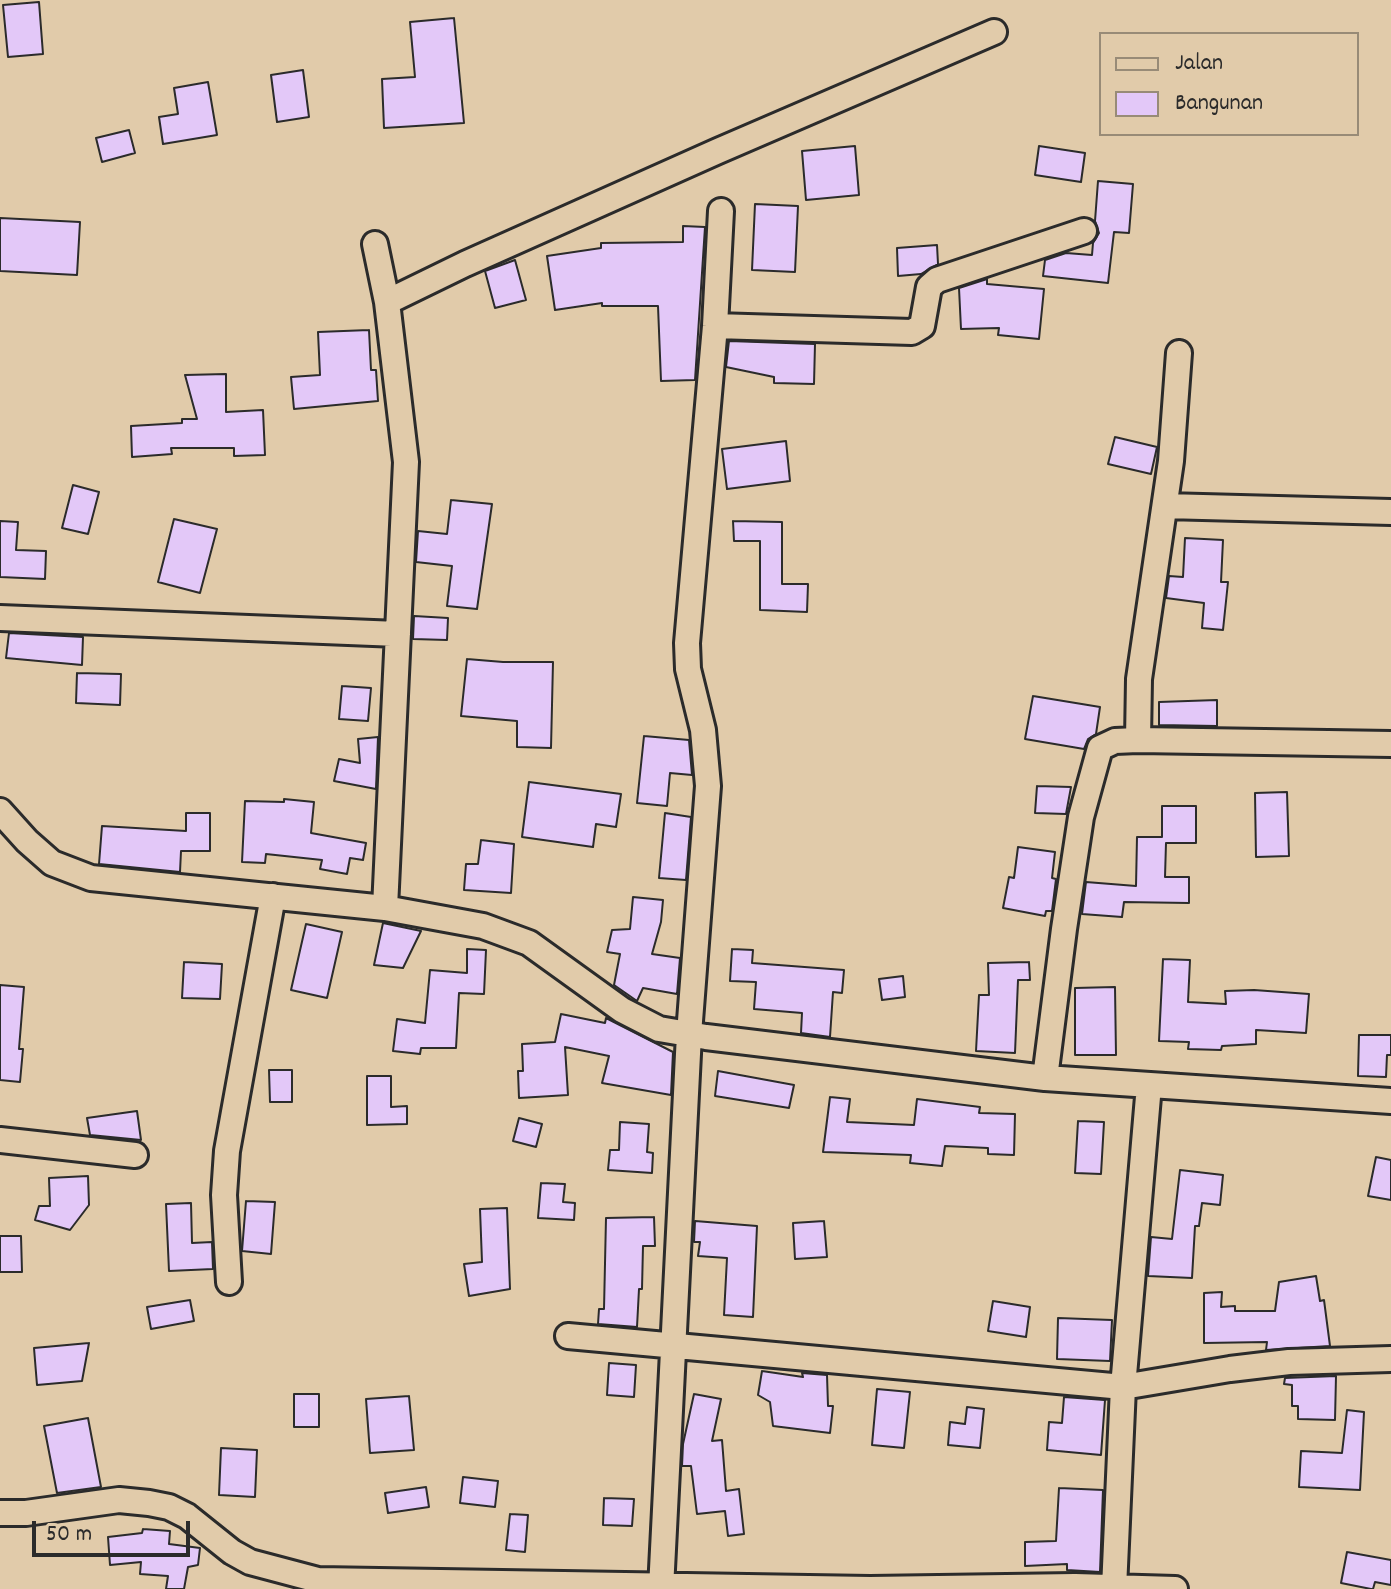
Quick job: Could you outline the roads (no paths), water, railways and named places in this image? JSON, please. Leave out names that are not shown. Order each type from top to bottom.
[{"type":"street","points":[[387,302],[705,157],[994,32]]},
{"type":"street","points":[[661,1588],[689,1034],[708,764],[688,669],[687,643],[715,326],[721,211]]},
{"type":"street","points":[[715,326],[912,332],[922,326],[929,287],[937,280],[1084,231]]},
{"type":"street","points":[[375,244],[387,302],[406,462],[385,908]]},
{"type":"street","points":[[1138,740],[1139,679],[1171,461],[1179,353]]},
{"type":"street","points":[[1165,506],[1391,512]]},
{"type":"street","points":[[0,618],[398,634]]},
{"type":"street","points":[[1045,1078],[1081,817],[1100,748],[1108,743],[1138,740],[1391,744]]},
{"type":"street","points":[[0,811],[52,863],[91,878],[385,908],[483,926],[529,943],[622,1010],[659,1029],[1045,1078],[1391,1101]]},
{"type":"street","points":[[229,1282],[224,1195],[227,1151],[273,896]]},
{"type":"street","points":[[1114,1588],[1123,1387],[1149,1085]]},
{"type":"street","points":[[0,1140],[135,1155]]},
{"type":"street","points":[[568,1336],[1123,1387],[1289,1362],[1391,1359]]},
{"type":"street","points":[[0,1513],[26,1513],[119,1500],[169,1507],[187,1516],[232,1552],[250,1562],[318,1584],[1175,1589]]}]
